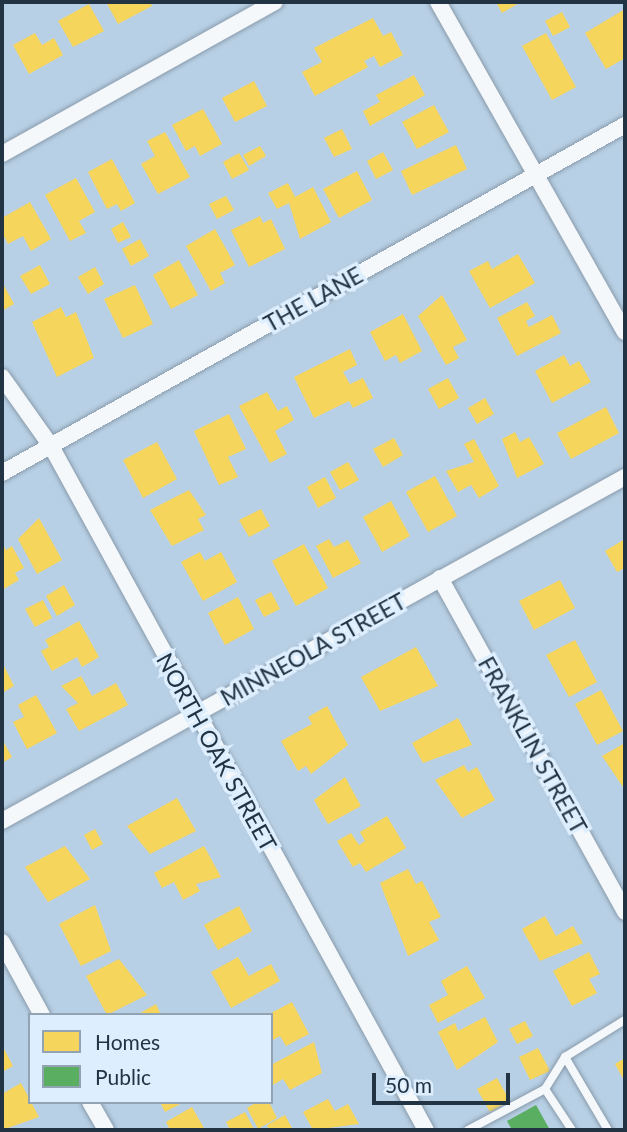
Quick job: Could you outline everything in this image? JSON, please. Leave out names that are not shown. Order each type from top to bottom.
[{"type":"street","points":[[2,154],[275,2]]},
{"type":"street","points":[[438,2],[539,173],[625,332]]},
{"type":"street","name":"THE LANE","points":[[2,473],[625,125]]},
{"type":"street","name":"NORTH OAK STREET","points":[[2,377],[51,446],[195,714],[426,1130]]},
{"type":"street","name":"MINNEOLA STREET","points":[[2,821],[625,477]]},
{"type":"street","name":"FRANKLIN STREET","points":[[440,579],[625,912]]},
{"type":"street","points":[[2,942],[41,1013]]},
{"type":"street","points":[[91,1104],[106,1130]]},
{"type":"lane","points":[[468,1130],[545,1089],[565,1057],[625,1020]]},
{"type":"lane","points":[[565,1057],[608,1130]]},
{"type":"lane","points":[[545,1089],[572,1130]]},
{"type":"building: Homes","points":[[106,2],[150,2],[152,6],[118,24]]},
{"type":"building: Homes","points":[[496,2],[521,2],[502,13]]},
{"type":"building: Homes","points":[[89,4],[104,31],[73,47],[58,21]]},
{"type":"building: Homes","points":[[625,9],[625,58],[606,69],[585,33]]},
{"type":"building: Homes","points":[[562,12],[570,27],[553,36],[545,21]]},
{"type":"building: Homes","points":[[373,18],[383,36],[391,32],[403,55],[380,67],[374,56],[364,61],[368,67],[315,96],[302,72],[322,62],[314,48]]},
{"type":"building: Homes","points":[[35,33],[42,45],[54,38],[63,55],[29,74],[13,45]]},
{"type":"building: Homes","points":[[546,33],[576,87],[552,100],[522,46]]},
{"type":"building: Homes","points":[[414,75],[425,95],[370,126],[363,111],[380,102],[376,95]]},
{"type":"building: Homes","points":[[254,81],[267,106],[235,122],[222,98]]},
{"type":"building: Homes","points":[[434,105],[449,132],[417,149],[402,122]]},
{"type":"building: Homes","points":[[203,109],[222,144],[200,156],[195,146],[186,151],[172,125]]},
{"type":"building: Homes","points":[[342,129],[352,149],[334,157],[324,138]]},
{"type":"building: Homes","points":[[165,132],[190,177],[158,194],[141,164],[155,156],[147,141]]},
{"type":"building: Homes","points":[[456,145],[467,169],[412,195],[401,171]]},
{"type":"building: Homes","points":[[260,146],[266,156],[249,166],[243,155]]},
{"type":"building: Homes","points":[[383,152],[393,170],[376,179],[367,161]]},
{"type":"building: Homes","points":[[239,153],[249,170],[232,179],[223,162]]},
{"type":"building: Homes","points":[[112,159],[135,203],[121,211],[117,204],[107,209],[88,172]]},
{"type":"building: Homes","points":[[357,171],[372,200],[339,218],[323,189]]},
{"type":"building: Homes","points":[[76,178],[95,212],[79,221],[86,233],[70,241],[45,195]]},
{"type":"building: Homes","points":[[288,183],[295,197],[313,187],[331,222],[300,239],[289,203],[277,209],[268,193]]},
{"type":"building: Homes","points":[[226,196],[234,210],[217,219],[209,204]]},
{"type":"building: Homes","points":[[30,202],[51,239],[31,251],[23,236],[8,244],[2,232],[2,218]]},
{"type":"building: Homes","points":[[260,216],[263,223],[271,219],[285,249],[249,267],[231,230]]},
{"type":"building: Homes","points":[[123,222],[131,237],[118,243],[111,229]]},
{"type":"building: Homes","points":[[215,229],[235,265],[220,273],[225,283],[211,291],[186,246]]},
{"type":"building: Homes","points":[[140,239],[149,256],[131,266],[122,249]]},
{"type":"building: Homes","points":[[518,254],[535,283],[490,308],[469,271],[488,261],[492,269]]},
{"type":"building: Homes","points":[[179,260],[198,295],[171,309],[153,275]]},
{"type":"building: Homes","points":[[40,265],[50,284],[31,294],[20,276]]},
{"type":"building: Homes","points":[[95,267],[104,284],[88,294],[78,277]]},
{"type":"building: Homes","points":[[2,282],[14,304],[2,311]]},
{"type":"building: Homes","points":[[135,285],[153,324],[123,338],[104,299]]},
{"type":"building: Homes","points":[[442,295],[467,340],[453,347],[459,358],[446,365],[418,316]]},
{"type":"building: Homes","points":[[527,302],[535,316],[526,321],[529,327],[552,315],[561,333],[517,356],[497,318]]},
{"type":"building: Homes","points":[[61,307],[66,317],[76,312],[94,358],[57,377],[32,322]]},
{"type":"building: Homes","points":[[403,314],[422,351],[400,363],[396,355],[385,361],[370,332]]},
{"type":"building: Homes","points":[[350,349],[357,365],[343,372],[350,384],[363,378],[373,398],[353,408],[349,401],[314,418],[294,377]]},
{"type":"building: Homes","points":[[564,355],[570,366],[579,361],[591,382],[552,403],[535,371]]},
{"type":"building: Homes","points":[[448,378],[459,398],[439,409],[428,389]]},
{"type":"building: Homes","points":[[267,392],[278,411],[287,406],[294,420],[275,431],[287,454],[270,463],[239,406]]},
{"type":"building: Homes","points":[[485,398],[494,414],[477,424],[468,408]]},
{"type":"building: Homes","points":[[606,407],[619,433],[571,459],[557,433]]},
{"type":"building: Homes","points":[[229,414],[246,449],[228,457],[238,477],[219,485],[194,431]]},
{"type":"building: Homes","points":[[515,432],[520,442],[529,437],[544,464],[517,478],[502,439]]},
{"type":"building: Homes","points":[[394,438],[403,455],[383,467],[373,449]]},
{"type":"building: Homes","points":[[474,439],[499,486],[479,498],[471,485],[458,492],[446,471],[474,462],[464,444]]},
{"type":"building: Homes","points":[[157,442],[177,479],[143,498],[123,460]]},
{"type":"building: Homes","points":[[348,462],[359,480],[340,490],[330,472]]},
{"type":"building: Homes","points":[[435,476],[457,516],[428,532],[406,492]]},
{"type":"building: Homes","points":[[325,477],[336,498],[318,508],[307,487]]},
{"type":"building: Homes","points":[[189,490],[206,515],[198,519],[204,530],[172,546],[150,510]]},
{"type":"building: Homes","points":[[391,501],[410,536],[382,552],[363,517]]},
{"type":"building: Homes","points":[[261,509],[270,526],[249,537],[239,520]]},
{"type":"building: Homes","points":[[39,518],[62,560],[37,574],[18,539]]},
{"type":"building: Homes","points":[[329,539],[334,547],[348,540],[361,563],[333,578],[316,546]]},
{"type":"building: Homes","points":[[625,539],[625,568],[617,572],[605,551]]},
{"type":"building: Homes","points":[[2,543],[6,550],[12,546],[24,568],[15,573],[19,580],[2,590]]},
{"type":"building: Homes","points":[[304,544],[328,588],[296,606],[272,561]]},
{"type":"building: Homes","points":[[200,552],[205,561],[221,552],[237,582],[203,601],[181,562]]},
{"type":"building: Homes","points":[[560,580],[575,608],[534,630],[519,601]]},
{"type":"building: Homes","points":[[64,585],[75,605],[57,616],[46,596]]},
{"type":"building: Homes","points":[[271,592],[280,609],[264,617],[255,600]]},
{"type":"building: Homes","points":[[238,597],[254,629],[225,645],[208,613]]},
{"type":"building: Homes","points":[[43,600],[52,618],[35,627],[25,609]]},
{"type":"building: Homes","points":[[79,621],[99,657],[82,667],[77,657],[52,671],[41,651],[49,647],[45,640]]},
{"type":"building: Homes","points":[[575,640],[597,682],[569,697],[546,655]]},
{"type":"building: Homes","points":[[416,647],[438,686],[380,711],[361,677]]},
{"type":"building: Homes","points":[[4,666],[14,686],[2,693],[2,667]]},
{"type":"building: Homes","points":[[81,676],[92,696],[116,683],[128,705],[79,731],[66,709],[78,703],[61,686]]},
{"type":"building: Homes","points":[[601,690],[623,731],[597,745],[575,704]]},
{"type":"building: Homes","points":[[36,695],[57,733],[27,749],[13,722],[24,717],[18,705]]},
{"type":"building: Homes","points":[[327,706],[348,745],[311,774],[306,766],[298,771],[281,741],[312,724],[308,717]]},
{"type":"building: Homes","points":[[458,718],[472,745],[423,763],[412,743]]},
{"type":"building: Homes","points":[[2,739],[12,757],[2,763]]},
{"type":"building: Homes","points":[[625,743],[625,790],[602,756]]},
{"type":"building: Homes","points":[[464,765],[468,772],[477,767],[495,800],[462,818],[435,780]]},
{"type":"building: Homes","points":[[345,777],[361,806],[328,824],[314,800]]},
{"type":"building: Homes","points":[[177,798],[196,831],[150,854],[127,826]]},
{"type":"building: Homes","points":[[387,816],[406,848],[366,872],[360,863],[353,867],[337,841],[351,833],[359,845],[365,841],[360,832]]},
{"type":"building: Homes","points":[[95,829],[103,844],[92,850],[84,835]]},
{"type":"building: Homes","points":[[65,846],[90,879],[48,902],[25,867]]},
{"type":"building: Homes","points":[[204,846],[221,877],[196,884],[200,891],[183,900],[174,882],[162,888],[154,873]]},
{"type":"building: Homes","points":[[408,869],[416,884],[422,881],[441,917],[429,922],[439,940],[408,956],[380,883]]},
{"type":"building: Homes","points":[[95,905],[111,951],[81,966],[59,924]]},
{"type":"building: Homes","points":[[239,906],[252,931],[218,950],[204,925]]},
{"type":"building: Homes","points":[[545,916],[556,936],[573,926],[583,943],[540,961],[522,929]]},
{"type":"building: Homes","points":[[589,952],[600,974],[589,979],[597,993],[572,1006],[553,971]]},
{"type":"building: Homes","points":[[238,957],[249,976],[271,964],[280,981],[231,1008],[211,972]]},
{"type":"building: Homes","points":[[119,959],[147,995],[106,1013],[86,976]]},
{"type":"building: Homes","points":[[467,966],[485,998],[438,1023],[429,1005],[448,995],[441,981]]},
{"type":"building: Homes","points":[[292,1002],[309,1034],[286,1046],[280,1036],[273,1040],[271,1013]]},
{"type":"building: Homes","points":[[156,1004],[160,1013],[140,1013]]},
{"type":"building: Homes","points":[[485,1017],[498,1042],[457,1070],[438,1032],[455,1023],[458,1031]]},
{"type":"building: Homes","points":[[525,1021],[533,1036],[517,1044],[509,1029]]},
{"type":"building: Homes","points":[[314,1042],[322,1073],[290,1090],[283,1079],[273,1085],[273,1064]]},
{"type":"building: Homes","points":[[2,1045],[13,1066],[2,1072]]},
{"type":"building: Homes","points":[[538,1048],[550,1071],[530,1080],[519,1057]]},
{"type":"building: Homes","points":[[625,1058],[625,1082],[615,1064]]},
{"type":"building: Homes","points":[[497,1078],[510,1101],[490,1112],[477,1089]]},
{"type":"building: Homes","points":[[21,1083],[28,1096],[28,1104],[32,1104],[39,1117],[2,1130],[2,1094]]},
{"type":"building: Homes","points":[[328,1099],[335,1111],[348,1104],[359,1124],[313,1130],[303,1112]]},
{"type":"building: Homes","points":[[161,1104],[180,1104],[165,1112]]},
{"type":"building: Homes","points":[[254,1104],[270,1104],[277,1118],[258,1129],[247,1108]]},
{"type":"building: Homes","points":[[192,1107],[205,1130],[170,1130],[166,1122]]},
{"type":"building: Homes","points":[[245,1112],[254,1129],[230,1130],[226,1122]]},
{"type":"building: Homes","points":[[285,1115],[293,1130],[269,1130],[267,1125]]},
{"type":"building: Public","points":[[536,1105],[550,1130],[512,1130],[507,1121]]}]
